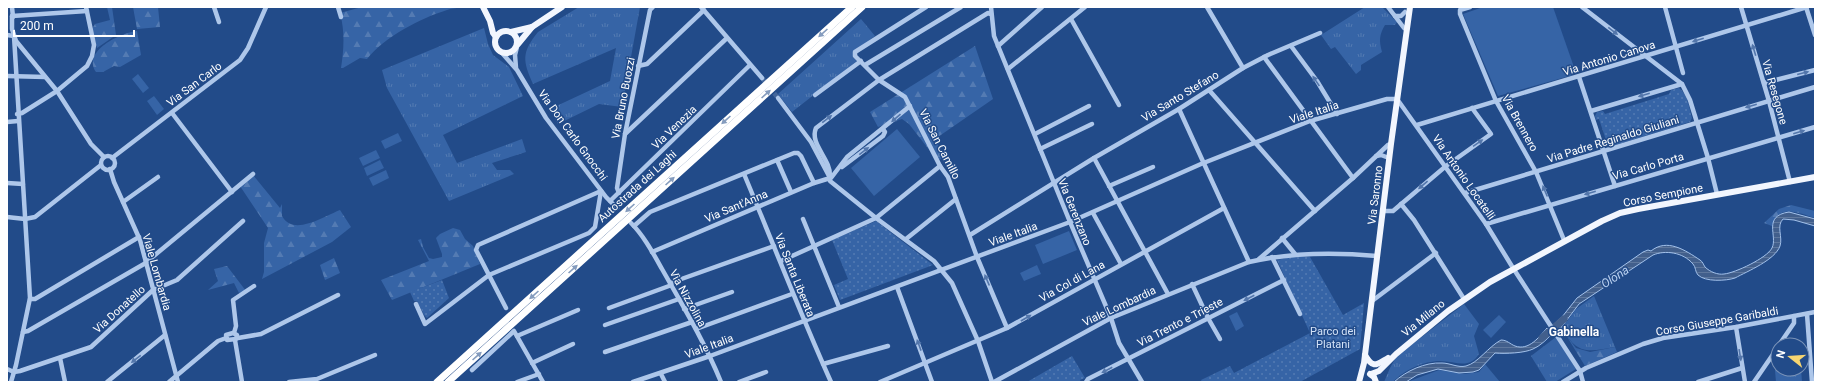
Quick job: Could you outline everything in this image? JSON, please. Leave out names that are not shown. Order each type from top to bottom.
[{"type":"highway","name":"Autostrada dei Laghi","points":[[437,382],[852,7]]},
{"type":"highway","name":"Autostrada dei Laghi","points":[[448,382],[862,7]]},
{"type":"main road","name":"Via Don Carlo Gnocchi","points":[[483,7],[490,21],[493,34],[496,37],[495,45],[502,53]]},
{"type":"main road","points":[[502,53],[510,54],[532,27],[562,7]]},
{"type":"main road","points":[[1405,37],[1404,28],[1407,9]]},
{"type":"main road","points":[[1405,37],[1407,9]]},
{"type":"main road","name":"Via Don Carlo Gnocchi","points":[[490,21],[502,32]]},
{"type":"main road","points":[[496,37],[502,32],[511,32],[532,27]]},
{"type":"main road","points":[[511,32],[516,37],[517,46]]},
{"type":"main road","name":"Via Saronno","points":[[1358,380],[1362,374],[1365,354],[1405,37]]},
{"type":"main road","name":"Corso Sempione","points":[[1464,299],[1513,268],[1564,240],[1620,213],[1815,177]]},
{"type":"main road","name":"Via Milano","points":[[1371,374],[1379,371],[1396,354],[1464,299]]},
{"type":"main road","name":"Via Saronno","points":[[1365,354],[1367,368],[1376,382]]},
{"type":"main road","name":"Via Milano","points":[[1365,354],[1369,362],[1374,365],[1378,365],[1396,354]]},
{"type":"main road","name":"Via Milano","points":[[1376,382],[1387,363]]},
{"type":"main road","name":"Via Saronno","points":[[1358,380],[1365,374],[1371,374]]},
{"type":"street","points":[[12,7],[12,30],[14,36],[57,91],[92,144],[104,157],[112,158],[115,164],[110,169],[106,169],[102,165]]},
{"type":"street","points":[[214,7],[220,22]]},
{"type":"street","name":"Via San Carlo","points":[[112,158],[240,60],[248,48],[266,7]]},
{"type":"street","points":[[338,7],[341,17]]},
{"type":"street","name":"Via Bruno Buozzi","points":[[619,193],[616,188],[625,134],[650,10],[653,7]]},
{"type":"street","name":"Via San Camillo","points":[[926,7],[855,52],[855,56],[879,80],[905,97],[940,166],[948,177],[977,257],[1007,328]]},
{"type":"street","points":[[865,65],[961,7]]},
{"type":"street","points":[[830,178],[829,166],[818,146],[814,132],[816,128],[879,80],[989,13],[987,7]]},
{"type":"street","name":"Via Gerenzano","points":[[991,7],[989,13],[994,36],[998,46],[1111,318],[1119,343],[1142,382]]},
{"type":"street","points":[[998,46],[1042,7]]},
{"type":"street","points":[[1008,69],[1085,7]]},
{"type":"street","points":[[1207,7],[1243,68]]},
{"type":"street","points":[[1388,7],[1404,28]]},
{"type":"street","name":"Via Brennero","points":[[1470,7],[1460,10],[1460,14],[1496,101],[1536,172],[1564,240]]},
{"type":"street","points":[[1582,7],[1682,84],[1688,94],[1697,122],[1717,194]]},
{"type":"street","points":[[1665,7],[1677,46],[1683,73]]},
{"type":"street","name":"Via Resegone","points":[[1741,7],[1764,83],[1790,182]]},
{"type":"street","points":[[1806,7],[1815,35]]},
{"type":"street","name":"Via Antonio Canova","points":[[1417,125],[1806,7]]},
{"type":"street","points":[[638,66],[647,64],[703,8],[762,78]]},
{"type":"street","points":[[12,16],[87,9],[94,45],[92,56],[87,66],[57,91],[18,114]]},
{"type":"street","points":[[1395,16],[1401,16],[1407,9]]},
{"type":"street","points":[[12,16],[20,44],[15,56]]},
{"type":"street","points":[[1071,19],[1119,105]]},
{"type":"street","points":[[7,34],[12,30]]},
{"type":"street","name":"Via Santo Stefano","points":[[970,235],[1054,182],[1179,109],[1243,68],[1264,57],[1320,33]]},
{"type":"street","points":[[7,34],[14,36]]},
{"type":"street","points":[[11,382],[30,299],[15,76],[15,56],[13,46],[14,36]]},
{"type":"street","points":[[625,134],[727,38]]},
{"type":"street","points":[[7,46],[13,46]]},
{"type":"street","name":"Via Don Carlo Gnocchi","points":[[517,46],[515,60],[517,70]]},
{"type":"street","points":[[1291,46],[1317,82],[1337,114]]},
{"type":"street","points":[[15,56],[24,50]]},
{"type":"street","name":"Via Don Carlo Gnocchi","points":[[502,53],[517,70],[546,118],[601,191],[617,208]]},
{"type":"street","points":[[1264,57],[1310,122],[1353,178]]},
{"type":"street","points":[[815,95],[861,62]]},
{"type":"street","name":"Via Venezia","points":[[610,202],[750,65]]},
{"type":"street","points":[[1764,83],[1815,70]]},
{"type":"street","points":[[7,76],[45,77]]},
{"type":"street","points":[[1579,77],[1605,151],[1615,186]]},
{"type":"street","points":[[1591,110],[1682,84]]},
{"type":"street","name":"Via Padre Reginaldo Giuliani","points":[[1465,193],[1815,87]]},
{"type":"street","points":[[1208,90],[1256,142],[1315,211]]},
{"type":"street","points":[[778,98],[811,142],[830,178],[876,218],[934,261],[952,282],[978,341],[993,382]]},
{"type":"street","name":"Viale Italia","points":[[633,382],[661,374],[1070,222],[1204,162],[1256,142],[1310,122],[1387,99],[1397,99]]},
{"type":"street","name":"Via Antonio Locatelli","points":[[1397,99],[1417,125],[1486,224],[1580,371],[1583,382]]},
{"type":"street","points":[[830,178],[847,157],[910,106]]},
{"type":"street","points":[[1035,134],[1089,106]]},
{"type":"street","points":[[1383,211],[1393,211],[1446,166],[1491,134],[1472,108]]},
{"type":"street","points":[[1179,109],[1249,262]]},
{"type":"street","points":[[172,113],[232,192]]},
{"type":"street","points":[[7,122],[18,121]]},
{"type":"street","points":[[1040,149],[1092,124]]},
{"type":"street","name":"Via Carlo Porta","points":[[1486,224],[1815,127]]},
{"type":"street","name":"Viale Lombardia","points":[[1258,260],[1391,144]]},
{"type":"street","points":[[744,174],[794,153],[798,153],[814,183]]},
{"type":"street","points":[[1376,156],[1381,155],[1389,158]]},
{"type":"street","points":[[7,217],[25,218],[36,216],[102,165],[102,160],[104,157]]},
{"type":"street","points":[[1094,158],[1168,294]]},
{"type":"street","points":[[777,160],[791,192]]},
{"type":"street","points":[[781,261],[876,218],[940,166]]},
{"type":"street","points":[[1110,186],[1153,167]]},
{"type":"street","name":"Viale Lombardia","points":[[110,169],[139,237],[178,382]]},
{"type":"street","points":[[23,332],[28,331],[146,262],[253,174]]},
{"type":"street","name":"Via Santa Liberata","points":[[744,174],[781,261],[792,294],[831,382]]},
{"type":"street","name":"Via Nizzolina","points":[[721,382],[710,356],[671,284],[652,252],[633,225],[650,212],[744,174]]},
{"type":"street","points":[[123,202],[158,177]]},
{"type":"street","name":"Via Sant'Anna","points":[[652,252],[791,192],[830,178]]},
{"type":"street","points":[[7,183],[22,184]]},
{"type":"street","points":[[506,308],[476,250],[478,245],[601,191]]},
{"type":"street","points":[[416,304],[425,324],[489,275],[592,230],[596,227],[601,191]]},
{"type":"street","points":[[906,239],[956,199]]},
{"type":"street","points":[[1401,204],[1414,220],[1436,253],[1464,299]]},
{"type":"street","name":"Via Col di Lana","points":[[880,382],[1007,328],[1224,208]]},
{"type":"street","points":[[1093,213],[1121,264]]},
{"type":"street","points":[[803,219],[839,307]]},
{"type":"street","name":"Via Donatello","points":[[14,372],[91,347],[153,290],[177,280],[243,221]]},
{"type":"street","points":[[30,299],[35,299],[139,237]]},
{"type":"street","points":[[1282,238],[1295,254]]},
{"type":"street","points":[[609,308],[671,284],[672,282],[774,246]]},
{"type":"street","name":"Viale Lombardia","points":[[993,382],[1111,318],[1249,262],[1272,256],[1295,254],[1332,253],[1377,256]]},
{"type":"street","points":[[1372,301],[1436,253]]},
{"type":"street","points":[[1272,256],[1300,314]]},
{"type":"street","name":"Via Trento e Trieste","points":[[1086,382],[1088,379],[1128,358],[1284,280]]},
{"type":"street","points":[[1192,284],[1220,339]]},
{"type":"street","points":[[242,382],[236,339],[237,335],[234,333],[236,325],[233,300],[254,286]]},
{"type":"street","points":[[897,287],[932,382]]},
{"type":"street","points":[[684,309],[732,292]]},
{"type":"street","points":[[696,329],[792,294]]},
{"type":"street","points":[[226,338],[228,340],[261,334],[338,296]]},
{"type":"street","points":[[605,325],[679,299]]},
{"type":"street","points":[[472,370],[515,333],[578,310]]},
{"type":"street","name":"Corso Giuseppe Garibaldi","points":[[1563,382],[1580,371],[1644,344],[1663,338],[1736,327],[1815,312]]},
{"type":"street","points":[[1807,314],[1812,382]]},
{"type":"street","points":[[1785,337],[1794,323],[1794,316]]},
{"type":"street","points":[[605,352],[692,322]]},
{"type":"street","points":[[1736,327],[1742,368],[1746,382]]},
{"type":"street","points":[[169,382],[218,342],[226,338],[227,334],[234,333]]},
{"type":"street","points":[[515,333],[543,382]]},
{"type":"street","points":[[106,382],[165,336]]},
{"type":"street","points":[[532,363],[573,344]]},
{"type":"street","points":[[823,364],[888,346]]},
{"type":"street","points":[[288,382],[317,379],[375,355]]},
{"type":"street","points":[[60,358],[65,382]]},
{"type":"street","points":[[1754,382],[1770,359]]},
{"type":"street","points":[[1698,382],[1742,368]]},
{"type":"street","points":[[7,369],[14,372]]},
{"type":"street","points":[[739,382],[766,372]]},
{"type":"street","points":[[517,382],[539,374]]},
{"type":"street","points":[[661,374],[665,382]]},
{"type":"green space","points":[[107,7],[112,7],[116,35],[97,48],[92,29],[95,24],[110,20]]},
{"type":"green space","points":[[133,7],[158,7],[160,27],[137,29]]},
{"type":"green space","points":[[362,7],[463,7],[449,9],[415,23],[383,43],[367,59],[360,58],[341,68],[344,40],[340,13]]},
{"type":"green space","points":[[579,7],[640,7],[622,107],[599,104],[558,124],[550,109],[610,81],[616,48],[533,84],[527,69],[525,57],[532,39],[538,32]]},
{"type":"green space","points":[[1365,7],[1382,7],[1397,22],[1395,25],[1385,25],[1380,38],[1382,52],[1361,65],[1361,70],[1356,74],[1335,47],[1331,49],[1321,35]]},
{"type":"green space","points":[[1483,7],[1553,7],[1575,70],[1573,75],[1498,96],[1463,14]]},
{"type":"green space","points":[[861,19],[875,36],[854,51],[853,57],[857,61],[792,112],[778,94]]},
{"type":"green space","points":[[484,28],[488,44],[493,55],[509,67],[523,96],[443,135],[457,163],[522,139],[526,152],[492,163],[497,170],[510,170],[514,174],[449,201],[387,88],[382,70]]},
{"type":"green space","points":[[137,31],[141,55],[120,67],[114,66],[103,72],[96,72],[93,64],[94,57],[98,50],[105,44],[121,35]]},
{"type":"green space","points":[[975,46],[993,99],[935,139],[945,158],[937,160],[909,124],[902,119],[878,127],[870,112]]},
{"type":"green space","points":[[138,74],[149,88],[143,93],[132,79]]},
{"type":"green space","points":[[1679,88],[1688,102],[1692,118],[1690,122],[1609,147],[1605,145],[1603,141],[1606,140],[1599,119],[1596,120],[1595,116],[1597,112],[1603,111],[1605,114],[1669,94],[1671,90]]},
{"type":"green space","points":[[154,96],[164,109],[157,115],[147,101]]},
{"type":"green space","points":[[897,129],[920,157],[874,196],[851,168]]},
{"type":"green space","points":[[398,133],[402,141],[385,149],[381,141]]},
{"type":"green space","points":[[376,150],[380,158],[363,166],[359,158]]},
{"type":"green space","points":[[380,160],[384,168],[367,176],[364,168]]},
{"type":"green space","points":[[386,170],[389,178],[373,186],[369,178]]},
{"type":"green space","points":[[253,175],[280,208],[282,204],[282,216],[287,222],[294,225],[310,223],[340,210],[351,227],[332,242],[262,279],[264,272],[264,243],[268,228],[240,186]]},
{"type":"green space","points":[[1791,205],[1815,211],[1815,218],[1796,212],[1784,212],[1779,214],[1772,226],[1764,223],[1779,209]]},
{"type":"green space","points":[[876,221],[933,265],[840,300],[834,285],[848,279],[832,240]]},
{"type":"green space","points":[[453,228],[460,230],[465,239],[473,246],[480,264],[392,300],[381,280],[429,261],[418,240],[421,239],[423,247],[429,258],[433,259],[442,257],[436,238],[440,234]]},
{"type":"green space","points":[[1069,231],[1077,250],[1043,264],[1035,245]]},
{"type":"green space","name":"Parco dei Platani","points":[[1296,256],[1310,257],[1343,315],[1364,303],[1360,349],[1300,382],[1202,382],[1201,380],[1230,366],[1234,373],[1310,333],[1277,260]]},
{"type":"green space","points":[[334,258],[340,273],[325,280],[320,265]]},
{"type":"green space","points":[[1037,265],[1041,274],[1024,281],[1020,273]]},
{"type":"green space","points":[[227,266],[246,291],[239,293],[234,283],[208,290],[218,281],[214,269]]},
{"type":"green space","points":[[442,280],[449,298],[427,318],[417,301],[414,301],[410,292]]},
{"type":"green space","points":[[1594,296],[1615,347],[1597,350],[1584,350],[1578,347],[1567,337],[1562,328],[1576,309]]},
{"type":"green space","points":[[1464,304],[1479,324],[1474,336],[1479,354],[1475,359],[1471,362],[1462,364],[1446,361],[1434,361],[1421,364],[1408,370],[1393,382],[1384,382],[1396,357]]},
{"type":"green space","points":[[1237,312],[1244,326],[1236,331],[1229,316]]},
{"type":"green space","points":[[1499,315],[1506,322],[1491,338],[1483,330]]},
{"type":"green space","points":[[1566,335],[1576,348],[1590,352],[1615,347],[1617,352],[1585,366]]},
{"type":"green space","points":[[1556,337],[1576,369],[1555,382],[1547,382],[1531,356]]},
{"type":"green space","points":[[1072,356],[1085,378],[1080,380],[1081,382],[1027,382]]},
{"type":"green space","points":[[1485,364],[1500,382],[1407,382],[1439,370],[1464,374],[1479,372]]},
{"type":"green space","points":[[1776,377],[1802,377],[1802,382],[1776,382]]},
{"type":"water","points":[[1789,212],[1815,219],[1815,226],[1794,220],[1783,219],[1780,225],[1781,243],[1773,256],[1760,265],[1735,278],[1726,280],[1705,279],[1698,275],[1694,265],[1684,257],[1668,252],[1658,253],[1579,304],[1560,329],[1556,322],[1562,317],[1577,298],[1643,252],[1648,250],[1651,251],[1657,247],[1670,245],[1682,249],[1701,261],[1709,270],[1717,274],[1729,273],[1743,268],[1769,252],[1773,243],[1773,222],[1781,214]]},
{"type":"water","points":[[1547,328],[1551,335],[1538,346],[1520,352],[1495,353],[1479,370],[1459,373],[1438,369],[1417,375],[1406,382],[1394,382],[1404,374],[1429,364],[1445,363],[1457,366],[1466,366],[1475,362],[1501,340],[1507,341],[1515,346],[1525,347],[1533,342]]},
{"type":"waterway","name":"Olona","points":[[1542,338],[1564,319]]},
{"type":"tunnel","points":[[762,78],[778,98]]},
{"type":"district","name":"Gabinella","points":[[1574,332]]}]
